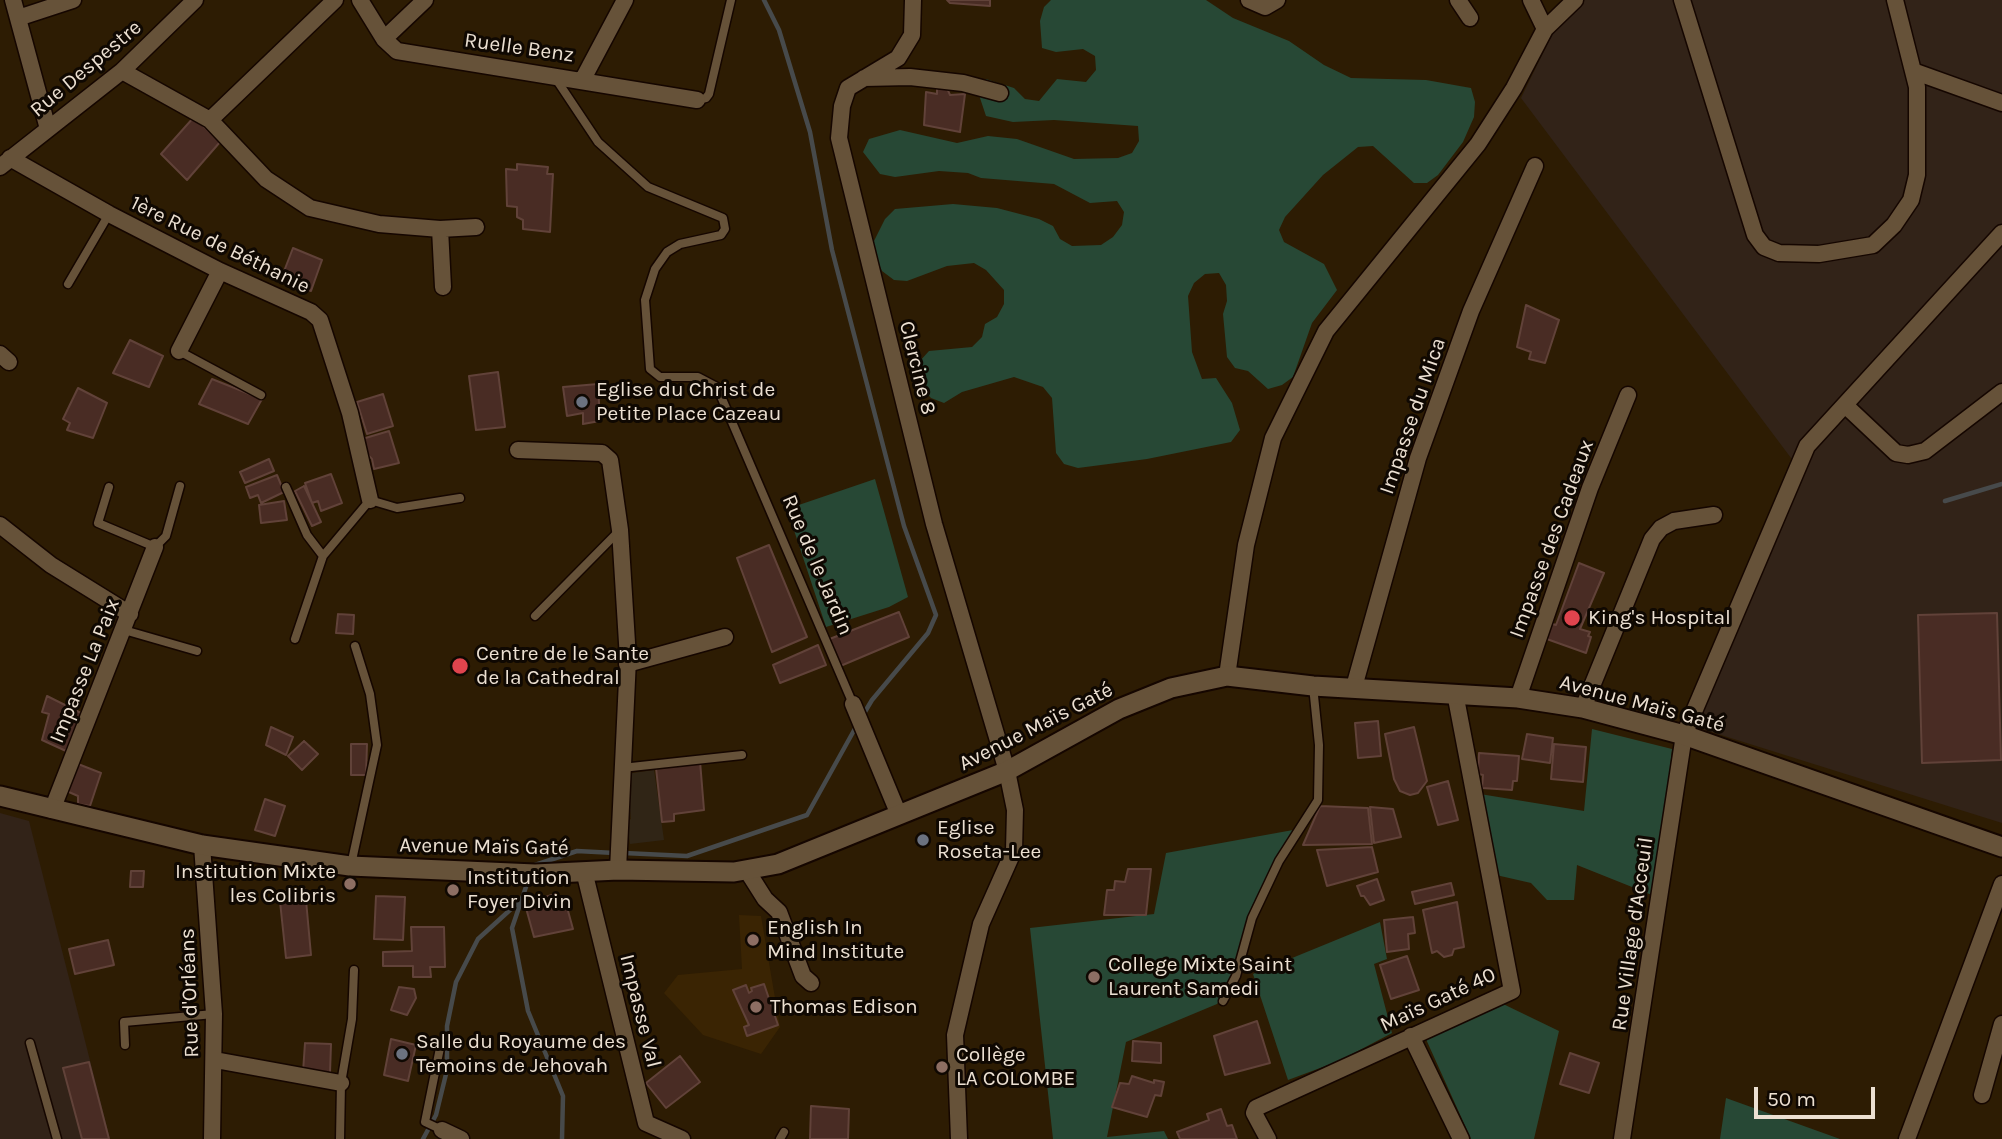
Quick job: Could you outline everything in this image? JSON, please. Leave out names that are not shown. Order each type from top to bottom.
[{"type":"street","points":[[13,0],[48,129]]},
{"type":"street","points":[[18,18],[73,0]]},
{"type":"street","name":"Rue Despestre","points":[[5,162],[122,71],[195,0]]},
{"type":"street","points":[[210,120],[335,0]]},
{"type":"street","points":[[360,0],[384,39],[425,0]]},
{"type":"street","points":[[583,79],[625,0]]},
{"type":"street","name":"Clercine 8","points":[[913,0],[912,35],[898,58],[848,88],[842,106],[839,138],[934,524],[1007,771],[1015,810],[1014,850],[981,924],[955,1035],[959,1139]]},
{"type":"street","points":[[1249,0],[1265,7],[1277,0]]},
{"type":"street","points":[[1458,0],[1470,18]]},
{"type":"street","points":[[1531,0],[1545,29]]},
{"type":"street","points":[[1227,676],[1246,545],[1273,438],[1326,331],[1478,144],[1514,88],[1545,29],[1576,0]]},
{"type":"street","points":[[1682,0],[1755,235],[1764,247],[1780,253],[1819,254],[1872,245],[1894,225],[1911,200],[1917,175],[1917,88],[1895,0]]},
{"type":"street","name":"Ruelle Benz","points":[[384,39],[397,51],[406,53],[583,79],[697,100]]},
{"type":"street","points":[[122,71],[210,120],[266,179],[310,208],[379,224],[440,229],[475,227]]},
{"type":"street","points":[[1913,71],[2002,103]]},
{"type":"street","points":[[861,78],[910,77],[963,83],[1000,93]]},
{"type":"street","name":"1ère Rue de Béthanie","points":[[5,162],[220,271],[311,312],[320,320],[350,413],[370,500]]},
{"type":"street","name":"Impasse du Mica","points":[[1354,687],[1418,458],[1471,311],[1535,166]]},
{"type":"street","points":[[440,229],[443,287]]},
{"type":"street","name":"Rue Village d'Acceuil","points":[[1622,1139],[1684,735],[1807,446],[2002,233]]},
{"type":"street","points":[[179,351],[220,271]]},
{"type":"street","points":[[1845,405],[1896,453],[1908,455],[1926,451],[2002,393]]},
{"type":"street","name":"Impasse des Cadeaux","points":[[1518,698],[1590,488],[1628,395]]},
{"type":"street","points":[[519,450],[607,455],[620,530],[627,664],[618,866]]},
{"type":"street","points":[[1583,708],[1652,539],[1661,528],[1674,521],[1714,516]]},
{"type":"street","points":[[0,525],[127,622]]},
{"type":"street","name":"Impasse La Paix","points":[[52,810],[155,547]]},
{"type":"street","points":[[627,664],[725,637]]},
{"type":"street","name":"Avenue Maïs Gaté","points":[[0,796],[202,845],[350,866],[529,874],[618,866],[746,869],[778,864],[1007,771],[1119,709],[1171,688],[1227,676],[1313,686],[1518,698],[1583,708],[1684,735],[2002,846]]},
{"type":"street","name":"Maïs Gaté 40","points":[[1268,1139],[1254,1113],[1256,1108],[1512,991],[1455,693]]},
{"type":"street","name":"Rue de le Jardin","points":[[853,704],[899,815]]},
{"type":"street","name":"Rue d'Orléans","points":[[202,845],[214,1014],[212,1139]]},
{"type":"street","points":[[746,869],[765,899],[779,912],[803,976],[811,983]]},
{"type":"street","name":"Impasse Val","points":[[584,871],[646,1122],[682,1139]]},
{"type":"street","points":[[1907,1139],[2002,884]]},
{"type":"street","points":[[1982,1095],[2002,1024]]},
{"type":"street","points":[[1411,1036],[1461,1139]]},
{"type":"street","points":[[215,1060],[341,1083]]},
{"type":"street","points":[[442,1130],[461,1139]]},
{"type":"lane","points":[[697,100],[706,98],[709,93],[731,0]]},
{"type":"lane","name":"Rue de le Jardin","points":[[553,75],[598,142],[648,187],[719,215],[725,223],[721,235],[680,244],[667,252],[655,269],[645,300],[650,369],[660,377],[698,377],[717,387],[853,704]]},
{"type":"lane","points":[[68,284],[109,214]]},
{"type":"lane","points":[[179,351],[261,394]]},
{"type":"lane","points":[[109,487],[99,523],[155,547],[166,536],[180,486]]},
{"type":"lane","points":[[286,487],[307,535],[323,556]]},
{"type":"lane","points":[[295,639],[323,556],[370,500],[397,508],[460,498]]},
{"type":"lane","points":[[534,616],[620,530]]},
{"type":"lane","points":[[127,622],[197,652]]},
{"type":"lane","points":[[350,866],[377,745],[370,694],[355,646]]},
{"type":"lane","points":[[1223,1001],[1237,976],[1252,918],[1268,884],[1318,800],[1319,745],[1313,686]]},
{"type":"lane","points":[[622,768],[743,755]]},
{"type":"lane","points":[[340,1139],[341,1083],[352,1019],[354,970]]},
{"type":"lane","points":[[125,1045],[124,1022],[214,1014]]},
{"type":"lane","points":[[30,1043],[57,1139]]},
{"type":"lane","points":[[441,1043],[425,1122],[442,1130]]},
{"type":"shaded area","points":[[1569,0],[2002,0],[2002,823],[1686,724],[1794,462],[1521,98]]},
{"type":"shaded area","points":[[654,770],[664,840],[630,844],[627,821],[631,819],[626,774]]},
{"type":"shaded area","points":[[0,813],[29,821],[110,1139],[0,1139]]},
{"type":"shaded area","points":[[739,915],[761,916],[780,1027],[761,1054],[703,1035],[664,993],[678,975],[742,969]]},
{"type":"green space","points":[[1051,0],[1206,0],[1233,18],[1289,41],[1324,65],[1351,78],[1426,80],[1471,88],[1475,102],[1474,117],[1463,142],[1438,175],[1427,183],[1414,183],[1373,146],[1358,147],[1323,175],[1285,217],[1279,230],[1284,242],[1324,264],[1337,290],[1312,323],[1293,377],[1282,385],[1268,389],[1248,371],[1235,368],[1227,357],[1223,314],[1227,301],[1226,285],[1219,273],[1205,274],[1194,283],[1188,296],[1192,352],[1202,379],[1216,378],[1232,403],[1240,430],[1231,442],[1147,459],[1078,468],[1064,464],[1056,453],[1052,398],[1043,387],[1014,377],[962,392],[944,403],[931,398],[922,388],[919,362],[929,351],[972,347],[982,337],[985,324],[997,317],[1004,304],[1004,290],[986,270],[974,263],[947,266],[907,281],[894,280],[882,271],[871,247],[885,219],[895,209],[953,204],[997,208],[1039,219],[1053,226],[1060,239],[1072,246],[1101,245],[1113,237],[1122,225],[1124,212],[1117,201],[1090,203],[1054,184],[981,178],[968,173],[939,171],[895,177],[880,174],[863,152],[869,139],[900,130],[957,143],[988,136],[1017,139],[1074,159],[1118,158],[1132,153],[1139,141],[1138,126],[1054,120],[1013,122],[986,116],[977,89],[986,79],[1014,88],[1025,99],[1039,101],[1057,79],[1086,82],[1096,70],[1095,56],[1083,49],[1056,52],[1042,48],[1040,21],[1044,7]]},
{"type":"green space","points":[[875,479],[908,597],[889,607],[826,627],[787,509]]},
{"type":"green space","points":[[1592,729],[1672,749],[1657,897],[1577,865],[1574,900],[1547,900],[1531,883],[1496,875],[1480,794],[1584,811]]},
{"type":"green space","points":[[1293,830],[1252,906],[1234,976],[1217,1004],[1126,1042],[1107,1137],[1164,1131],[1168,1139],[1053,1139],[1030,928],[1154,914],[1166,853]]},
{"type":"green space","points":[[1380,922],[1387,959],[1374,964],[1392,1033],[1339,1061],[1288,1080],[1253,974]]},
{"type":"green space","points":[[1499,1002],[1559,1031],[1534,1139],[1471,1139],[1425,1037]]},
{"type":"green space","points":[[1726,1098],[1840,1139],[1720,1139]]},
{"type":"building","points":[[947,0],[990,0],[990,6],[950,3]]},
{"type":"building","points":[[937,86],[947,88],[950,95],[965,94],[960,132],[924,125],[926,92],[937,94]]},
{"type":"building","points":[[194,117],[220,142],[187,180],[161,154]]},
{"type":"building","points":[[517,164],[548,167],[547,174],[553,174],[550,232],[523,229],[523,220],[517,217],[517,207],[507,206],[506,169],[517,170]]},
{"type":"building","points":[[293,248],[322,260],[311,291],[281,279]]},
{"type":"building","points":[[1526,305],[1559,320],[1545,363],[1529,359],[1531,352],[1517,347]]},
{"type":"building","points":[[130,340],[163,356],[149,387],[113,373]]},
{"type":"building","points":[[498,372],[505,427],[476,430],[469,376]]},
{"type":"building","points":[[212,379],[262,399],[248,424],[199,404]]},
{"type":"building","points":[[598,384],[600,421],[583,424],[583,413],[567,416],[563,387]]},
{"type":"building","points":[[78,388],[107,403],[93,438],[67,430],[70,423],[63,419]]},
{"type":"building","points":[[383,394],[393,426],[367,434],[357,402]]},
{"type":"building","points":[[389,431],[399,463],[374,469],[362,439]]},
{"type":"building","points":[[269,459],[274,471],[245,483],[240,472]]},
{"type":"building","points":[[331,474],[342,503],[321,511],[318,501],[312,503],[305,483]]},
{"type":"building","points":[[277,475],[284,492],[261,503],[258,495],[250,498],[246,487]]},
{"type":"building","points":[[304,486],[321,522],[312,526],[295,491]]},
{"type":"building","points":[[284,501],[287,520],[261,523],[259,505]]},
{"type":"building","points":[[769,545],[807,637],[772,652],[737,558]]},
{"type":"building","points":[[1579,563],[1604,573],[1580,629],[1590,632],[1586,653],[1544,638],[1549,623],[1556,625]]},
{"type":"building","points":[[899,612],[909,637],[838,667],[827,640]]},
{"type":"building","points":[[1997,613],[2001,760],[1922,763],[1918,615]]},
{"type":"building","points":[[338,614],[354,615],[353,634],[336,633]]},
{"type":"building","points":[[818,645],[826,665],[780,683],[773,665]]},
{"type":"building","points":[[47,696],[81,713],[66,751],[42,740],[49,714],[42,712]]},
{"type":"building","points":[[1378,721],[1381,756],[1358,758],[1355,723]]},
{"type":"building","points":[[271,727],[293,737],[286,755],[266,745]]},
{"type":"building","points":[[1414,727],[1427,781],[1418,793],[1410,795],[1400,791],[1394,779],[1385,734]]},
{"type":"building","points":[[1527,734],[1553,738],[1550,763],[1522,759]]},
{"type":"building","points":[[304,741],[318,754],[302,770],[288,756]]},
{"type":"building","points":[[351,744],[367,744],[366,775],[351,775]]},
{"type":"building","points":[[1554,744],[1586,747],[1583,782],[1551,779]]},
{"type":"building","points":[[1479,753],[1519,756],[1517,781],[1513,781],[1512,790],[1482,788],[1483,775],[1478,774]]},
{"type":"building","points":[[700,761],[704,810],[674,814],[674,821],[662,822],[656,768]]},
{"type":"building","points":[[73,762],[101,773],[90,806],[78,804],[78,796],[62,789]]},
{"type":"building","points":[[1448,781],[1458,820],[1438,825],[1427,787]]},
{"type":"building","points":[[265,799],[285,806],[275,836],[255,830]]},
{"type":"building","points":[[1320,806],[1368,808],[1372,844],[1303,845]]},
{"type":"building","points":[[1370,807],[1393,809],[1401,837],[1374,843]]},
{"type":"building","points":[[1372,847],[1378,872],[1327,886],[1317,850]]},
{"type":"building","points":[[1128,869],[1151,869],[1146,915],[1104,915],[1107,890],[1114,890],[1115,881],[1125,882]]},
{"type":"building","points":[[131,871],[144,871],[143,887],[130,887]]},
{"type":"building","points":[[1377,879],[1384,900],[1370,905],[1364,896],[1361,896],[1357,886]]},
{"type":"building","points":[[1451,883],[1454,895],[1415,904],[1412,892]]},
{"type":"building","points":[[305,889],[311,955],[286,958],[279,892]]},
{"type":"building","points":[[555,894],[557,902],[565,900],[573,929],[534,937],[526,908],[537,905],[535,900]]},
{"type":"building","points":[[376,896],[405,897],[403,940],[374,939]]},
{"type":"building","points":[[1457,902],[1464,947],[1454,949],[1452,955],[1444,957],[1437,951],[1432,953],[1423,910]]},
{"type":"building","points":[[1413,917],[1415,933],[1408,934],[1409,949],[1387,952],[1384,920]]},
{"type":"building","points":[[411,927],[444,927],[445,967],[430,967],[431,977],[413,977],[413,966],[383,966],[383,952],[412,951]]},
{"type":"building","points":[[108,940],[114,965],[75,974],[69,949]]},
{"type":"building","points":[[1407,956],[1419,990],[1391,999],[1380,965]]},
{"type":"building","points":[[764,984],[778,1025],[747,1036],[744,1027],[749,1025],[733,990],[746,985],[749,993],[751,988]]},
{"type":"building","points":[[399,987],[414,989],[416,998],[407,1015],[391,1010]]},
{"type":"building","points":[[1257,1021],[1270,1063],[1225,1075],[1214,1036]]},
{"type":"building","points":[[391,1039],[416,1045],[408,1081],[384,1075]]},
{"type":"building","points":[[1133,1041],[1161,1043],[1161,1063],[1132,1061]]},
{"type":"building","points":[[305,1043],[331,1044],[330,1073],[303,1072]]},
{"type":"building","points":[[1570,1053],[1599,1063],[1589,1093],[1560,1084]]},
{"type":"building","points":[[680,1056],[700,1082],[666,1108],[646,1083]]},
{"type":"building","points":[[89,1062],[109,1139],[82,1139],[63,1068]]},
{"type":"building","points":[[1132,1076],[1154,1083],[1154,1080],[1164,1082],[1161,1096],[1155,1095],[1147,1117],[1112,1107],[1120,1083],[1129,1084]]},
{"type":"building","points":[[811,1106],[849,1109],[848,1139],[810,1139]]},
{"type":"building","points":[[1221,1109],[1227,1126],[1232,1125],[1237,1139],[1180,1139],[1177,1132],[1209,1120],[1207,1114]]},
{"type":"waterway","points":[[764,0],[779,30],[810,132],[832,250],[904,526],[936,615],[928,633],[872,700],[863,715]]},
{"type":"waterway","points":[[1945,501],[2002,484]]},
{"type":"waterway","points":[[624,853],[687,856],[807,815],[857,725]]},
{"type":"waterway","points":[[532,866],[577,851],[615,853]]},
{"type":"waterway","points":[[529,878],[512,928],[528,1011],[563,1096],[562,1139]]},
{"type":"waterway","points":[[423,1139],[436,1115],[447,1070],[447,1026],[456,982],[478,939],[521,900]]},
{"type":"place","name":"Eglise du Christ de Petite Place Cazeau","points":[[582,402]]},
{"type":"place","name":"King's Hospital","points":[[1572,618]]},
{"type":"place","name":"Centre de le Sante de la Cathedral","points":[[460,666]]},
{"type":"place","name":"Eglise Roseta-Lee","points":[[923,840]]},
{"type":"place","name":"Institution Mixte les Colibris","points":[[350,884]]},
{"type":"place","name":"Institution Foyer Divin","points":[[453,890]]},
{"type":"place","name":"English In Mind Institute","points":[[753,940]]},
{"type":"place","name":"College Mixte Saint Laurent Samedi","points":[[1094,977]]},
{"type":"place","name":"Thomas Edison","points":[[756,1007]]},
{"type":"place","name":"Salle du Royaume des Temoins de Jehovah","points":[[402,1054]]},
{"type":"place","name":"Collège LA COLOMBE","points":[[942,1067]]}]
